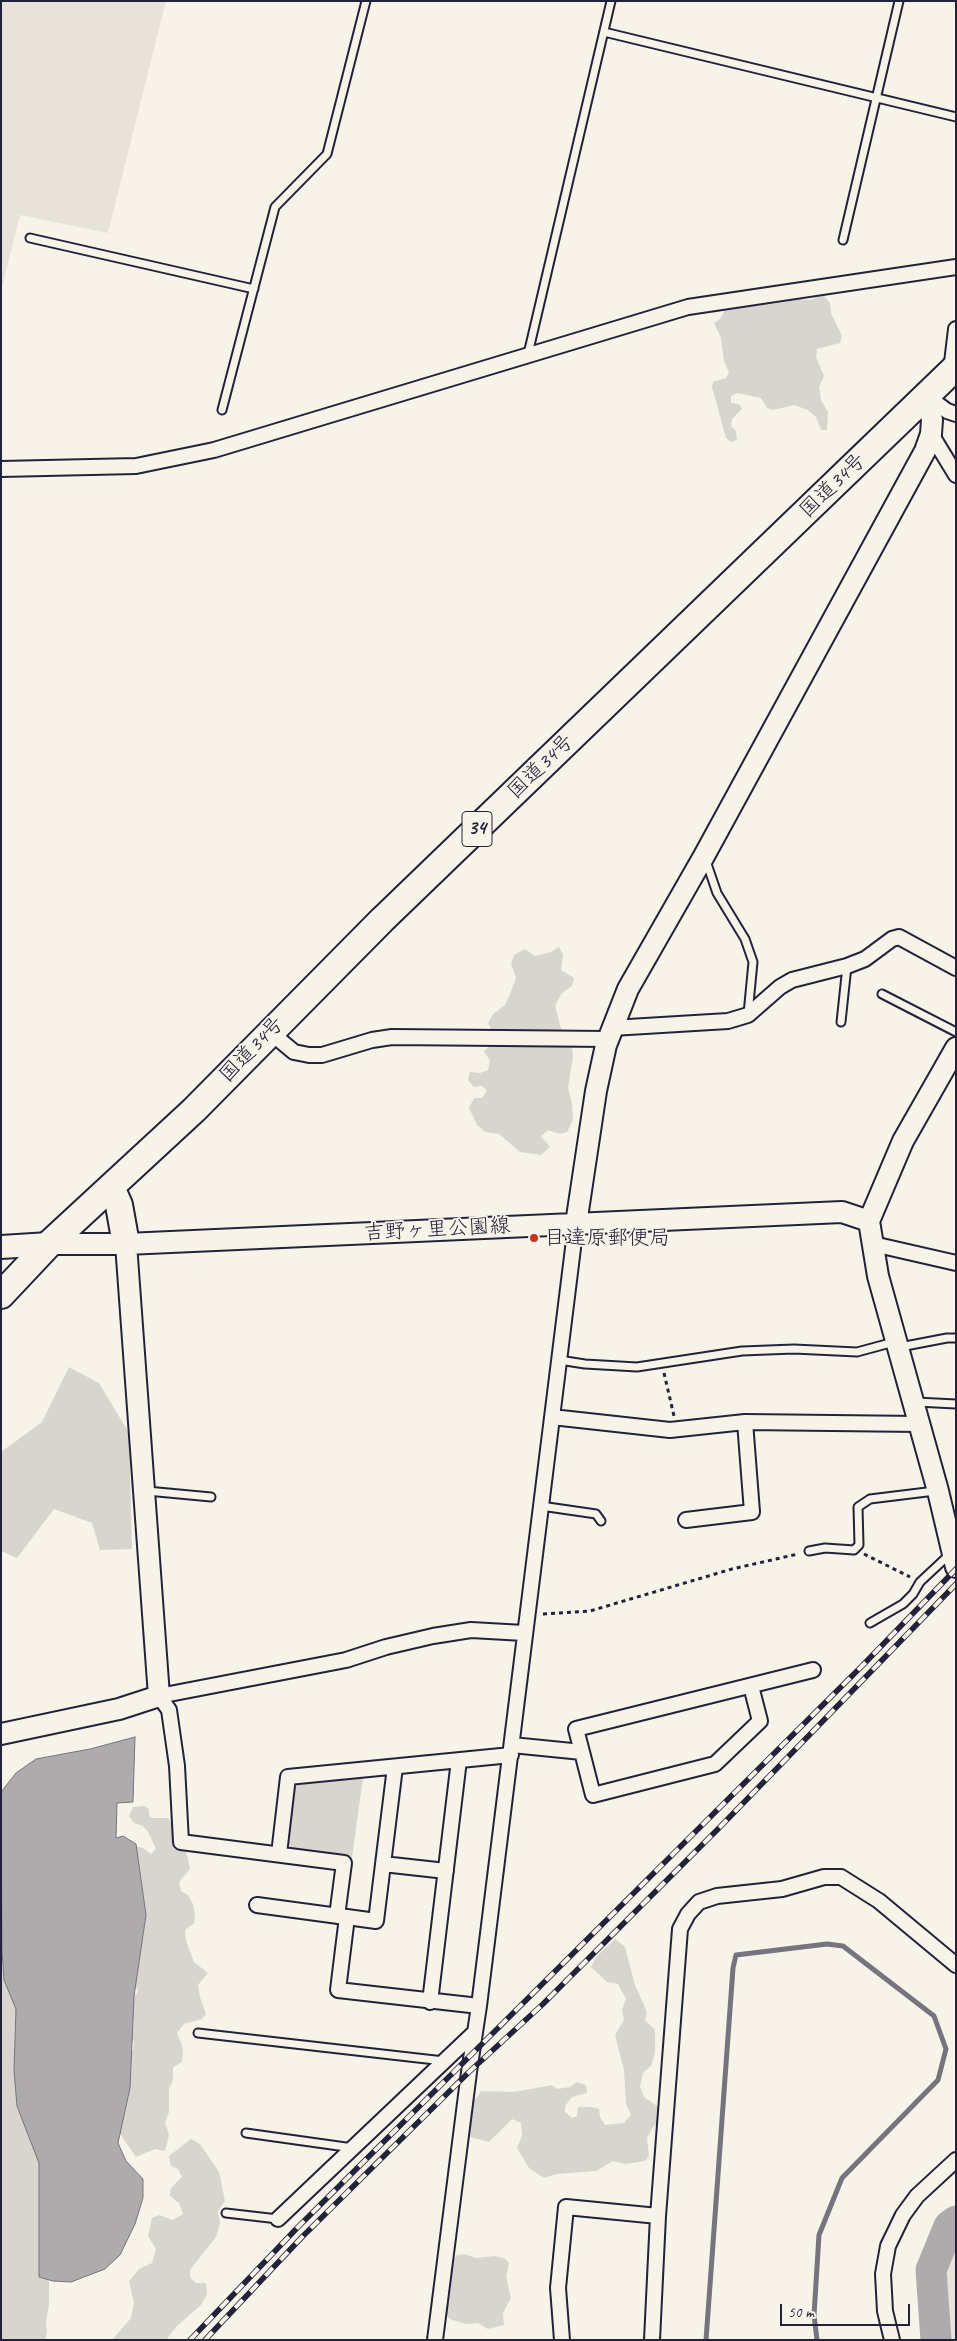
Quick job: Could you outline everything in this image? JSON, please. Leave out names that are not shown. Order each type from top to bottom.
[{"type":"highway","name":"国道34号","points":[[1,1295],[49,1244],[194,1110],[382,920],[954,369]]},
{"type":"highway","points":[[111,1187],[118,1205],[126,1244]]},
{"type":"main road","points":[[1,1247],[49,1244]]},
{"type":"street","points":[[1,469],[136,466],[214,450],[688,307],[956,268]]},
{"type":"street","points":[[954,369],[956,329]]},
{"type":"street","points":[[927,396],[947,412],[956,414]]},
{"type":"street","points":[[435,2340],[479,2006],[576,1224],[596,1090],[610,1034],[628,989],[704,856],[925,451],[931,434],[932,420],[927,396]]},
{"type":"street","points":[[931,434],[956,475]]},
{"type":"street","points":[[270,1032],[294,1052],[322,1055],[372,1040],[392,1037],[610,1034],[728,1021],[748,1015],[780,987],[792,980],[847,966],[865,959],[892,939],[899,937],[956,968]]},
{"type":"street","points":[[954,1559],[938,1490],[878,1276],[869,1221],[904,1141],[956,1048]]},
{"type":"street","name":"吉野ヶ里公園線","points":[[49,1244],[126,1244],[842,1212],[869,1221]]},
{"type":"street","points":[[126,1244],[159,1696],[169,1710],[177,1766],[181,1842],[344,1863],[338,1990],[430,2002],[479,2006]]},
{"type":"street","points":[[873,1244],[956,1263]]},
{"type":"street","points":[[552,1417],[670,1430],[745,1422],[919,1424]]},
{"type":"street","points":[[686,1520],[752,1512],[745,1422]]},
{"type":"street","points":[[1,1734],[119,1709],[159,1696],[346,1660],[386,1647],[433,1636],[471,1630],[524,1633]]},
{"type":"street","points":[[751,1686],[760,1721],[715,1764],[593,1795],[576,1729],[813,1670]]},
{"type":"street","points":[[279,1854],[288,1777],[459,1760],[511,1750],[582,1752]]},
{"type":"street","points":[[430,2002],[459,1760]]},
{"type":"street","points":[[257,1905],[376,1921],[394,1767]]},
{"type":"street","points":[[383,1864],[446,1871]]},
{"type":"street","points":[[652,2340],[658,2216],[680,1929],[688,1914],[698,1902],[717,1896],[782,1889],[824,1877],[841,1877],[879,1901],[954,1961]]},
{"type":"street","points":[[278,2219],[475,2032]]},
{"type":"street","points":[[892,2340],[885,2310],[883,2274],[888,2246],[903,2215],[917,2196],[956,2160]]},
{"type":"street","points":[[562,2340],[558,2288],[566,2207],[658,2216]]},
{"type":"lane","points":[[222,410],[275,208],[327,154],[366,1]]},
{"type":"lane","points":[[528,354],[611,1]]},
{"type":"lane","points":[[843,240],[899,1]]},
{"type":"lane","points":[[604,32],[875,99],[956,117]]},
{"type":"lane","points":[[30,238],[254,289]]},
{"type":"lane","points":[[704,856],[718,893],[745,939],[753,962],[748,1015]]},
{"type":"lane","points":[[842,1022],[847,966]]},
{"type":"lane","points":[[882,994],[956,1032]]},
{"type":"lane","points":[[559,1360],[586,1364],[637,1367],[742,1351],[794,1349],[857,1352],[897,1344],[956,1338]]},
{"type":"lane","points":[[913,1402],[956,1404]]},
{"type":"lane","points":[[143,1490],[211,1497]]},
{"type":"lane","points":[[809,1551],[825,1548],[854,1550],[859,1545],[858,1507],[870,1499],[938,1490]]},
{"type":"lane","points":[[541,1506],[596,1514],[601,1521]]},
{"type":"lane","points":[[870,1624],[903,1604],[913,1594],[920,1582],[954,1559]]},
{"type":"lane","points":[[198,2033],[444,2061]]},
{"type":"lane","points":[[246,2133],[353,2148]]},
{"type":"lane","points":[[226,2213],[278,2219]]},
{"type":"path","points":[[662,1363],[675,1421],[670,1430]]},
{"type":"path","points":[[854,1550],[879,1560],[920,1582]]},
{"type":"path","points":[[527,1614],[590,1611],[732,1569],[809,1551]]},
{"type":"shaded area","points":[[1,1],[166,1],[108,233],[20,215],[1,291]]},
{"type":"shaded area","points":[[823,295],[830,303],[831,313],[842,336],[840,343],[817,349],[816,357],[824,376],[819,387],[821,400],[828,412],[827,430],[821,430],[816,417],[808,410],[794,405],[773,410],[767,408],[761,398],[737,393],[731,396],[731,403],[739,404],[742,409],[732,419],[731,426],[736,431],[737,440],[731,442],[726,438],[712,387],[713,382],[726,378],[729,373],[724,361],[721,338],[714,323],[720,319],[725,310],[796,299],[810,300]]},
{"type":"shaded area","points":[[559,947],[563,955],[561,970],[574,978],[572,986],[561,994],[555,1006],[562,1032],[572,1047],[573,1057],[568,1088],[573,1120],[567,1132],[560,1134],[548,1130],[541,1136],[550,1147],[541,1155],[520,1152],[499,1134],[485,1132],[477,1125],[469,1108],[474,1098],[482,1098],[487,1091],[482,1086],[474,1087],[468,1080],[470,1072],[480,1073],[488,1070],[490,1061],[484,1051],[493,1043],[493,1032],[488,1023],[493,1014],[505,1005],[512,989],[516,978],[511,964],[514,955],[525,949],[535,956],[551,952]]},
{"type":"shaded area","points":[[69,1367],[99,1383],[129,1433],[132,1549],[100,1550],[92,1523],[54,1509],[17,1558],[1,1551],[1,1452],[42,1422]]},
{"type":"shaded area","points":[[135,1737],[133,1802],[117,1803],[116,1838],[123,1836],[136,1844],[146,1915],[134,1996],[130,2088],[118,2143],[126,2161],[143,2179],[143,2198],[135,2224],[120,2255],[105,2269],[71,2282],[53,2281],[39,2277],[39,2163],[17,2106],[14,2071],[16,2009],[4,1980],[2,1951],[1,1792],[16,1773],[36,1759],[90,1749]]},
{"type":"shaded area","points":[[360,1775],[363,1778],[352,1857],[288,1850],[286,1848],[296,1781]]},
{"type":"shaded area","points":[[144,1806],[149,1809],[151,1818],[168,1818],[174,1825],[177,1848],[185,1850],[190,1869],[179,1882],[181,1891],[188,1895],[193,1904],[195,1914],[194,1923],[185,1930],[186,1941],[194,1962],[208,1973],[198,1985],[206,2014],[202,2019],[184,2024],[177,2033],[183,2053],[182,2062],[173,2067],[173,2080],[169,2089],[169,2112],[165,2123],[169,2135],[165,2151],[155,2149],[136,2157],[116,2128],[124,2051],[133,2050],[134,2041],[123,2040],[130,1996],[137,1994],[138,1989],[130,1982],[131,1845],[143,1848],[151,1854],[156,1849],[148,1832],[143,1826],[134,1823],[129,1816],[133,1807]]},
{"type":"shaded area","points":[[615,1939],[625,1947],[635,1985],[647,2012],[645,2020],[655,2030],[655,2053],[651,2066],[643,2073],[640,2087],[644,2097],[660,2108],[660,2121],[653,2127],[647,2138],[649,2156],[645,2161],[626,2164],[613,2161],[596,2171],[557,2174],[544,2178],[529,2168],[517,2148],[522,2136],[521,2123],[512,2119],[489,2142],[470,2137],[472,2104],[481,2091],[514,2092],[552,2085],[557,2089],[570,2087],[577,2082],[586,2085],[587,2093],[572,2097],[565,2106],[565,2112],[572,2118],[577,2116],[578,2107],[599,2109],[600,2117],[605,2125],[624,2123],[631,2115],[626,2104],[624,2070],[615,2035],[624,2020],[622,2010],[626,1999],[618,1984],[607,1982],[591,1967],[596,1957]]},
{"type":"shaded area","points":[[1,1965],[10,1974],[35,2101],[49,2272],[49,2304],[45,2340],[1,2340]]},
{"type":"shaded area","points":[[191,2139],[200,2144],[219,2172],[225,2201],[218,2211],[220,2223],[216,2237],[190,2270],[190,2277],[196,2283],[206,2283],[207,2294],[201,2305],[177,2326],[166,2340],[112,2340],[131,2318],[134,2303],[129,2281],[139,2269],[152,2263],[156,2249],[148,2236],[152,2218],[159,2215],[173,2220],[183,2214],[179,2203],[170,2196],[171,2188],[182,2177],[178,2169],[171,2166],[169,2156]]},
{"type":"shaded area","points":[[956,2242],[956,2340],[945,2340],[942,2277]]},
{"type":"shaded area","points":[[464,2254],[476,2258],[496,2256],[505,2259],[509,2263],[506,2277],[511,2298],[503,2313],[504,2325],[488,2329],[478,2323],[466,2324],[452,2320],[445,2315],[445,2302],[450,2291],[452,2262],[457,2255]]},
{"type":"waterway","points":[[706,2340],[733,1968],[736,1955],[827,1944],[843,1946],[934,2016],[946,2049],[938,2080],[842,2178],[819,2235],[814,2315],[817,2340]]},
{"type":"waterway","points":[[936,2340],[931,2270],[949,2226],[956,2221]]},
{"type":"railway","points":[[190,2340],[298,2227],[862,1666],[956,1569]]},
{"type":"railway","points":[[205,2340],[303,2236],[469,2072],[543,2004],[719,1828],[956,1584]]},
{"type":"place","name":"目達原郵便局","points":[[534,1238]]}]
